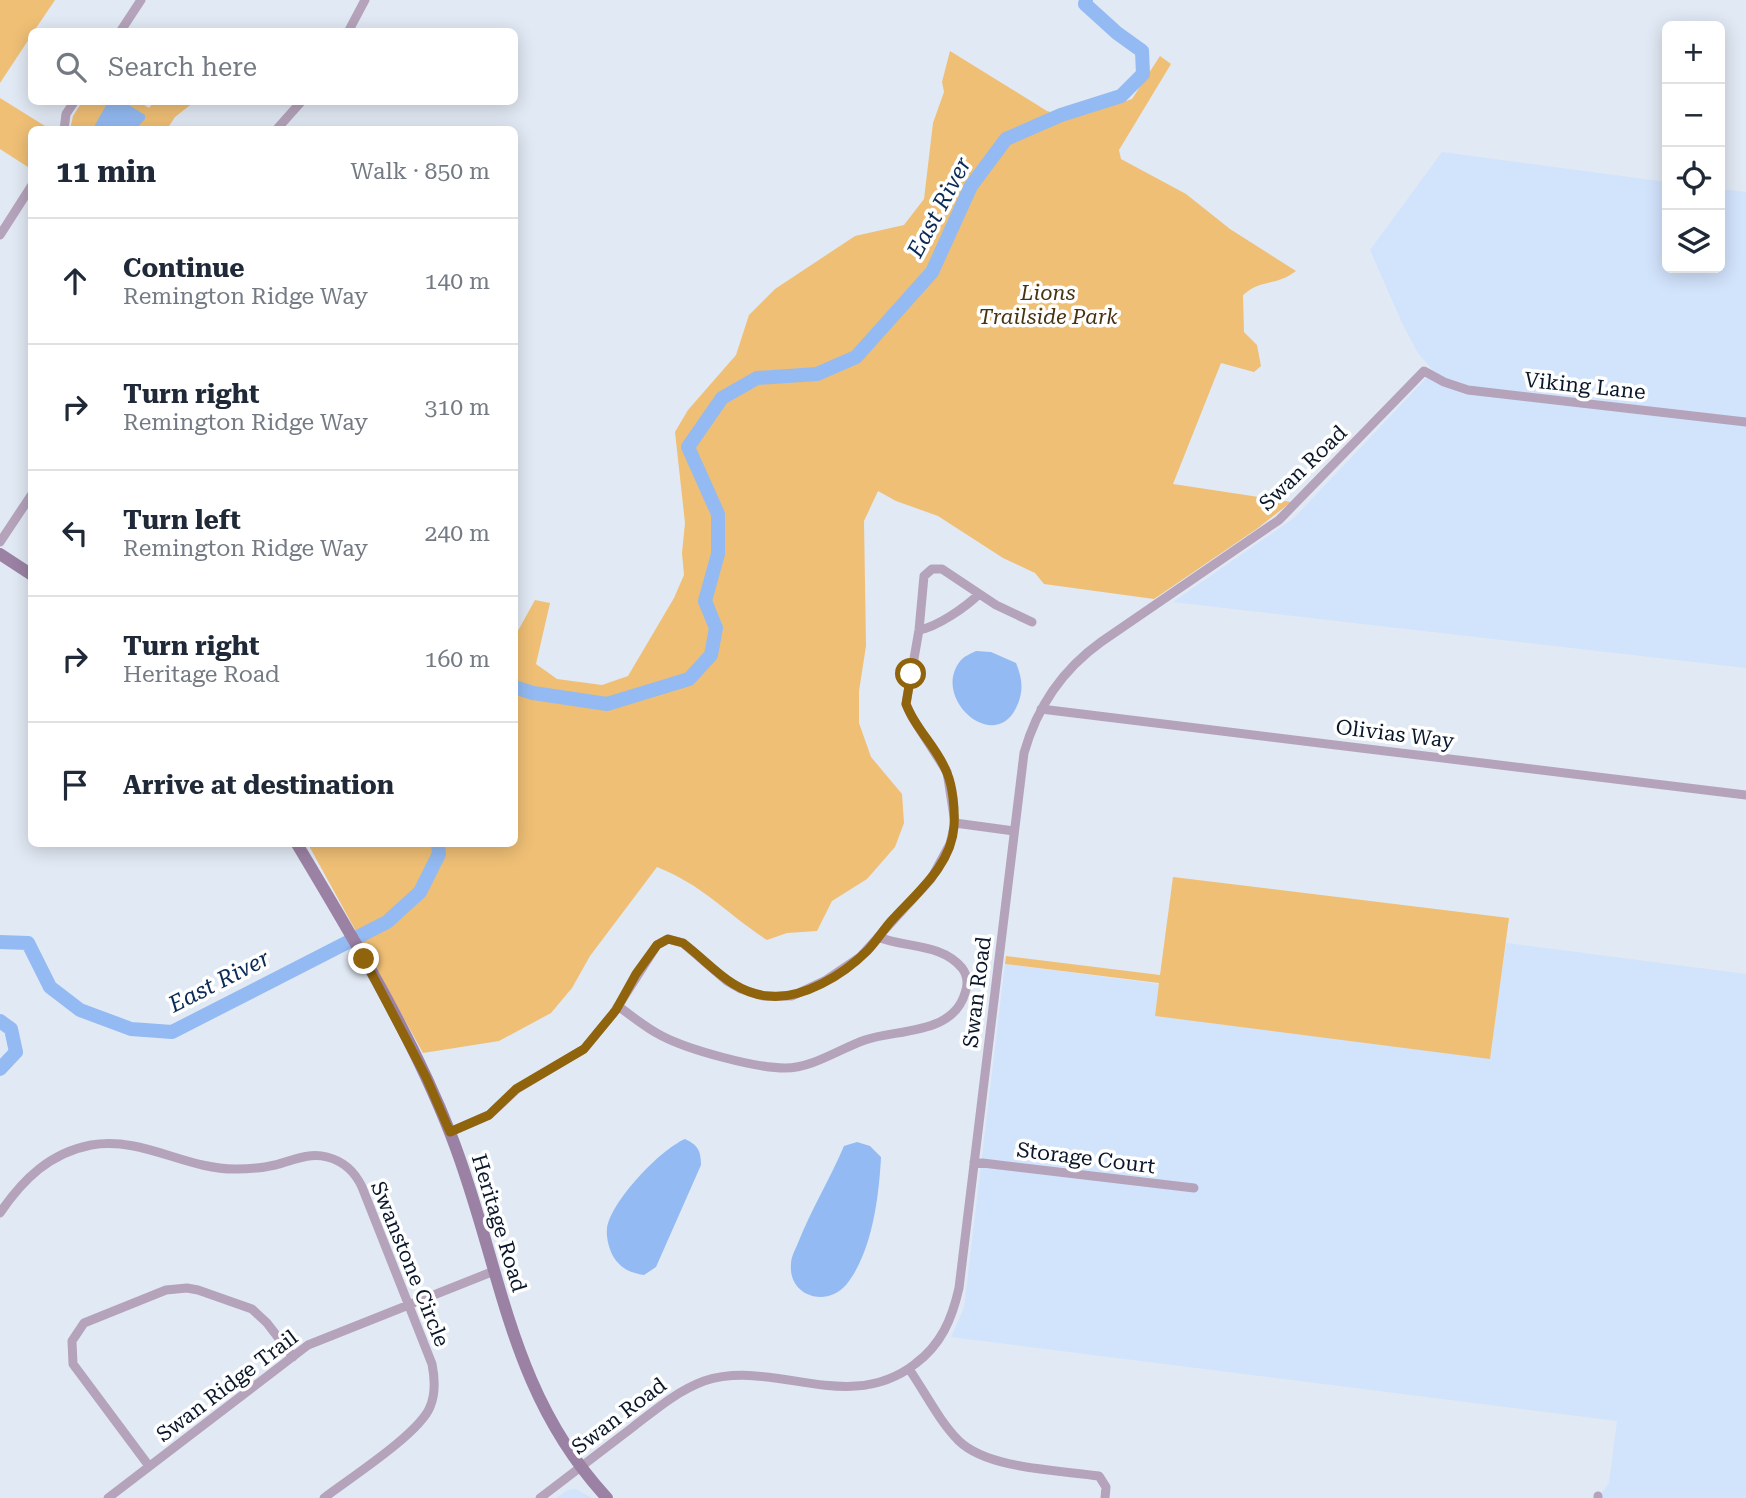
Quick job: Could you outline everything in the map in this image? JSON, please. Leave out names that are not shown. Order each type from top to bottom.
[{"type":"main road","points":[[0,554],[28,572]]},
{"type":"main road","name":"Heritage Road","points":[[299,847],[364,959],[422,1069],[450,1132],[512,1332],[533,1388],[557,1432],[607,1498]]},
{"type":"street","points":[[123,28],[141,0]]},
{"type":"street","points":[[350,28],[365,0]]},
{"type":"street","points":[[64,126],[66,114],[72,105]]},
{"type":"street","points":[[280,126],[298,105]]},
{"type":"street","points":[[0,235],[28,192]]},
{"type":"street","name":"Viking Lane","points":[[1424,370],[1444,382],[1468,390],[1746,422]]},
{"type":"street","name":"Swan Road","points":[[540,1498],[676,1395],[708,1380],[748,1376],[858,1387],[885,1381],[909,1369],[933,1348],[954,1310],[959,1288],[1024,753],[1041,709],[1064,674],[1090,650],[1292,509],[1424,370]]},
{"type":"street","points":[[0,542],[28,500]]},
{"type":"street","points":[[450,1132],[489,1115],[516,1089],[580,1051],[606,1024],[652,950],[665,940],[686,945],[727,981],[763,996],[782,997],[808,990],[860,957],[934,875],[951,839],[955,823],[947,772],[906,704],[919,629],[924,578],[929,570],[942,569],[1001,608],[1032,622]]},
{"type":"street","points":[[919,629],[930,627],[967,605],[979,594]]},
{"type":"street","name":"Olivias Way","points":[[1041,709],[1746,795]]},
{"type":"street","points":[[955,823],[1014,831]]},
{"type":"street","points":[[618,1006],[652,1031],[670,1040],[740,1060],[784,1068],[803,1065],[881,1035],[927,1028],[958,1007],[965,996],[967,983],[959,966],[923,947],[878,937]]},
{"type":"street","name":"Swanstone Circle","points":[[0,1213],[14,1192],[37,1169],[61,1154],[90,1145],[123,1143],[141,1146],[197,1165],[236,1169],[325,1156],[348,1168],[359,1182],[408,1304],[434,1375],[433,1396],[425,1416],[411,1432],[324,1498]]},
{"type":"street","name":"Storage Court","points":[[974,1162],[1194,1188]]},
{"type":"street","name":"Swan Ridge Trail","points":[[108,1498],[317,1341],[494,1271]]},
{"type":"street","points":[[149,1466],[73,1364],[72,1341],[84,1322],[166,1290],[187,1288],[252,1309],[293,1357]]},
{"type":"street","points":[[909,1369],[952,1433],[976,1454],[995,1461],[1099,1476],[1106,1487],[1105,1498]]},
{"type":"shaded area","points":[[1442,152],[1662,181],[1662,273],[1725,273],[1725,190],[1746,192],[1746,668],[1173,602],[1294,518],[1433,371],[1418,353],[1403,325],[1370,250]]},
{"type":"shaded area","points":[[1506,943],[1746,974],[1746,1498],[1598,1498],[1609,1483],[1617,1421],[951,1337],[964,1308],[1005,964],[1159,984],[1155,1016],[1490,1058]]},
{"type":"shaded area","points":[[576,1489],[592,1498],[556,1498],[568,1490]]},
{"type":"green space","points":[[0,0],[55,0],[36,28],[28,28],[28,41],[0,83]]},
{"type":"green space","name":"Lions Trailside Park","points":[[950,51],[1047,111],[1071,118],[1132,99],[1160,56],[1171,64],[1119,150],[1121,159],[1186,194],[1230,229],[1296,271],[1282,279],[1256,286],[1243,295],[1244,332],[1257,345],[1261,366],[1254,372],[1221,363],[1173,484],[1291,502],[1258,528],[1154,599],[1044,584],[1035,573],[1003,558],[938,516],[896,501],[878,491],[864,521],[866,646],[859,691],[859,723],[871,757],[902,794],[904,823],[895,847],[867,879],[832,901],[817,931],[787,933],[767,940],[688,882],[657,867],[590,956],[572,988],[551,1013],[499,1041],[423,1053],[310,847],[518,847],[518,631],[535,600],[550,603],[536,664],[557,679],[602,685],[628,676],[674,598],[684,575],[682,553],[685,523],[675,432],[688,410],[736,355],[749,315],[775,289],[855,236],[904,225],[924,199],[933,123],[944,92],[942,82]]},
{"type":"green space","points":[[0,98],[45,126],[28,126],[28,167],[0,149]]},
{"type":"green space","points":[[80,105],[144,105],[149,108],[152,105],[190,105],[175,117],[169,126],[71,126]]},
{"type":"green space","points":[[1173,877],[1509,918],[1490,1059],[1155,1016],[1159,983],[1005,964],[1006,956],[1160,975]]},
{"type":"water","points":[[106,105],[129,105],[145,115],[139,126],[95,125]]},
{"type":"water","points":[[976,651],[991,652],[1016,663],[1021,692],[1015,710],[1004,722],[992,725],[979,722],[967,714],[958,702],[953,688],[954,673],[962,659]]},
{"type":"water","points":[[685,1139],[698,1149],[701,1165],[656,1267],[644,1275],[630,1271],[619,1264],[610,1250],[607,1229],[610,1218],[638,1178],[663,1153]]},
{"type":"water","points":[[857,1142],[870,1146],[881,1157],[876,1207],[868,1241],[855,1272],[846,1285],[829,1296],[810,1295],[796,1284],[792,1275],[792,1256],[844,1146]]},
{"type":"waterway","name":"East River","points":[[518,688],[607,704],[689,679],[711,655],[716,628],[705,601],[718,554],[718,514],[688,447],[722,398],[757,378],[817,374],[856,357],[932,272],[971,186],[1006,139],[1061,115],[1121,96],[1143,74],[1142,51],[1085,4],[1086,0]]},
{"type":"waterway","name":"East River","points":[[0,942],[28,943],[50,987],[80,1010],[131,1029],[172,1032],[387,922],[420,892],[439,854],[438,847]]},
{"type":"waterway","name":"East River","points":[[0,1021],[11,1029],[16,1052],[0,1069]]},
{"type":"route","points":[[364,959],[426,1077],[450,1132],[489,1115],[516,1089],[584,1049],[616,1010],[652,950],[668,939],[683,943],[727,981],[752,993],[770,997],[787,996],[815,986],[847,967],[870,947],[931,879],[950,844],[955,823],[947,772],[906,704],[911,674]]}]
